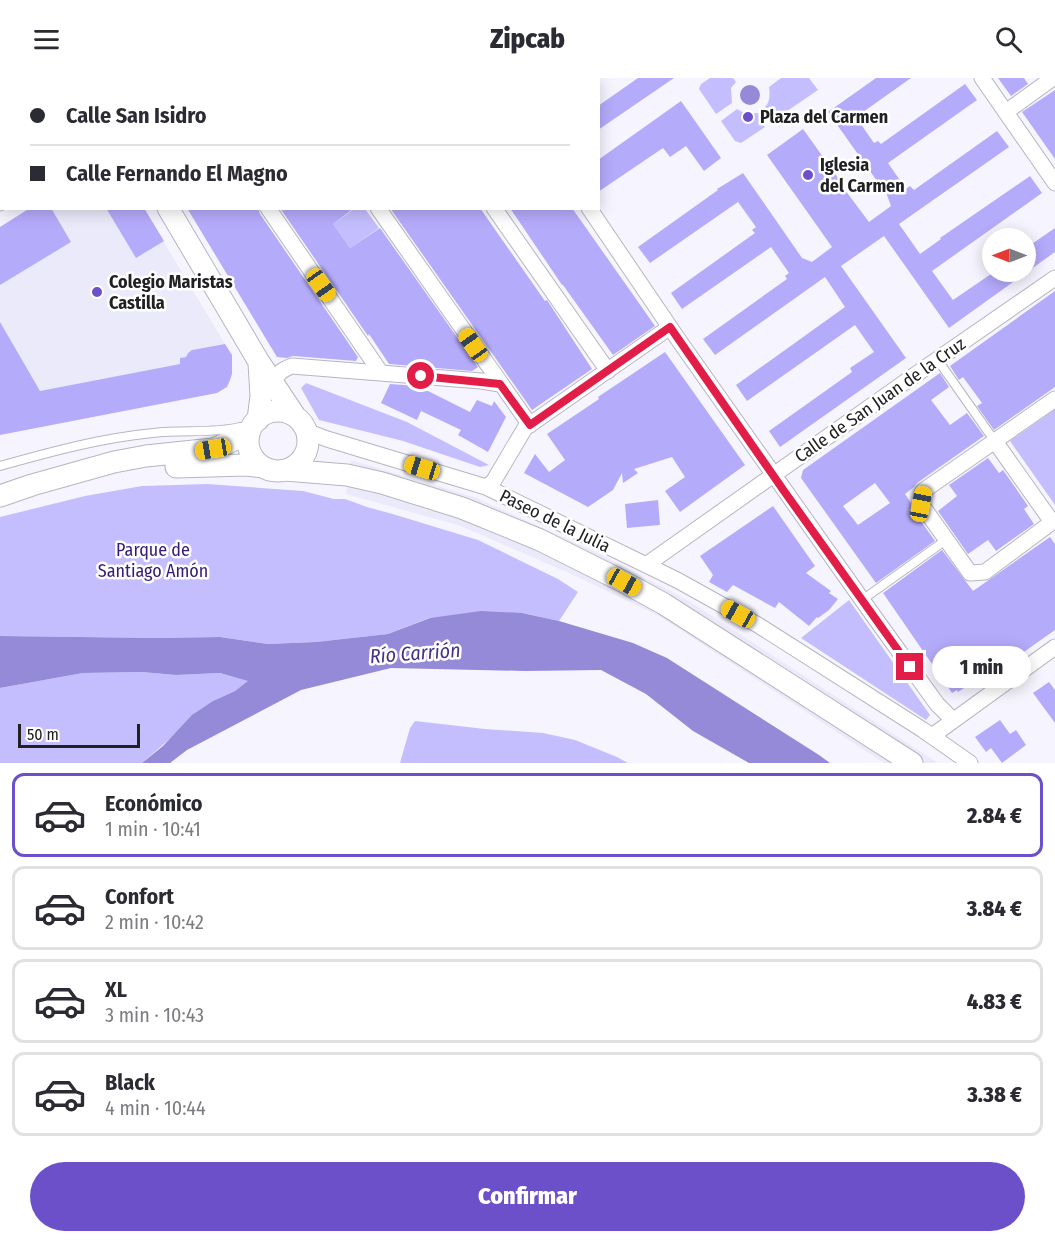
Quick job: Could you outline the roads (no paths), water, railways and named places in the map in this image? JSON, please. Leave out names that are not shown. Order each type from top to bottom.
[{"type":"street","points":[[982,78],[1055,183]]},
{"type":"street","points":[[1006,112],[1053,78]]},
{"type":"street","name":"Paseo de la Julia","points":[[169,210],[259,362],[303,431],[330,466],[347,475]]},
{"type":"street","points":[[269,210],[381,373]]},
{"type":"street","points":[[379,210],[530,425]]},
{"type":"street","points":[[495,210],[609,370]]},
{"type":"street","points":[[590,210],[862,600],[938,704],[954,720]]},
{"type":"street","name":"Calle de San Juan de la Cruz","points":[[646,565],[1055,278]]},
{"type":"street","points":[[486,487],[493,482],[525,428],[670,327]]},
{"type":"street","name":"Paseo de la Julia","points":[[254,425],[261,396],[259,362]]},
{"type":"street","points":[[273,384],[282,369],[292,366],[500,384]]},
{"type":"street","points":[[994,440],[1054,523],[985,572],[970,573],[921,504],[923,491],[994,440],[1055,399]]},
{"type":"street","points":[[0,496],[13,491],[114,462],[213,449],[228,443],[266,414],[276,411],[286,412],[303,431],[305,455],[293,467],[285,470],[278,471],[248,465],[163,468],[82,476],[42,483]]},
{"type":"street","points":[[254,425],[249,441],[250,451],[264,467]]},
{"type":"street","name":"Paseo de la Julia","points":[[303,431],[486,487],[677,580],[758,625],[932,736],[970,763]]},
{"type":"street","name":"Paseo de la Julia","points":[[285,470],[347,475],[382,483],[462,508],[540,540],[664,604],[912,763]]},
{"type":"street","points":[[932,736],[1055,646]]},
{"type":"lane","points":[[938,359],[994,440]]},
{"type":"lane","points":[[0,466],[98,441],[155,432],[232,429],[254,425]]},
{"type":"lane","points":[[862,600],[946,540]]},
{"type":"water","points":[[750,85],[757,88],[760,95],[757,102],[750,105],[743,102],[740,95],[743,88]]},
{"type":"water","name":"Río Carrión","points":[[481,611],[522,613],[559,621],[633,643],[667,658],[830,763],[749,763],[693,731],[646,694],[601,670],[391,668],[301,690],[187,750],[170,763],[142,763],[163,746],[192,715],[213,701],[235,691],[248,681],[220,673],[176,675],[142,672],[83,673],[0,688],[0,636],[220,637],[268,644],[316,642],[388,634],[430,618]]},
{"type":"place","name":"Plaza del Carmen","points":[[748,117]]},
{"type":"place","name":"Iglesia del Carmen","points":[[808,175]]},
{"type":"place","name":"Colegio Maristas Castilla","points":[[97,292]]},
{"type":"park label","name":"Parque de Santiago Amón","points":[[153,560]]}]
